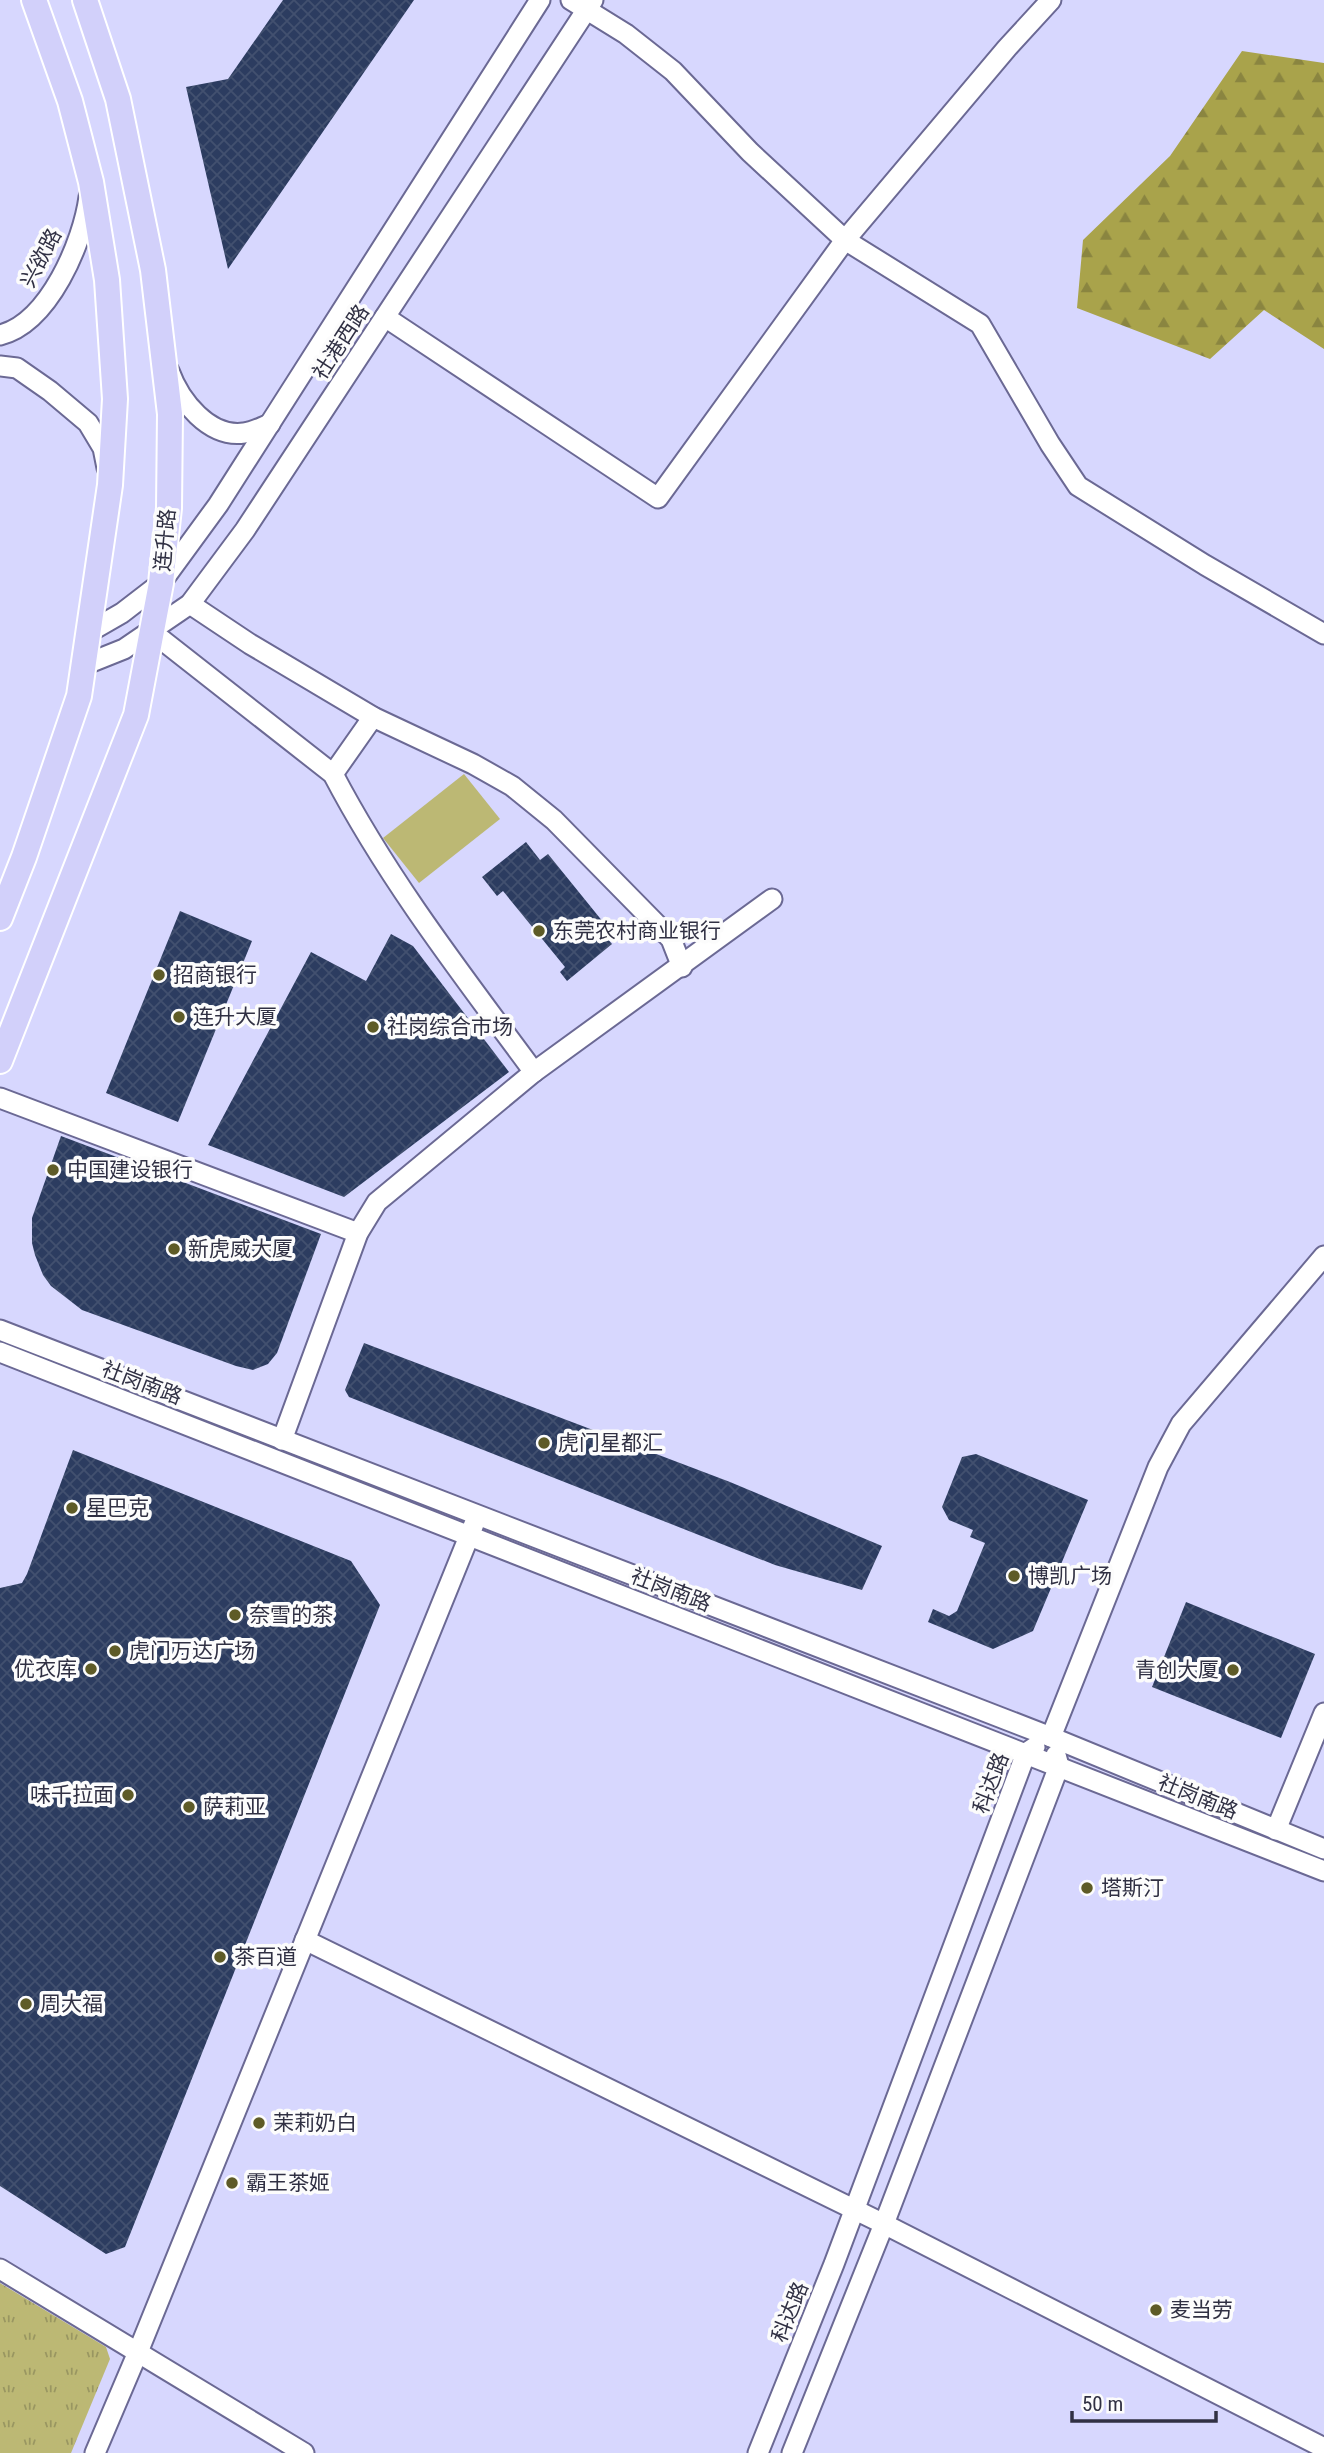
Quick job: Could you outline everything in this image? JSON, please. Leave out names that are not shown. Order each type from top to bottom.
[{"type":"main road","points":[[0,918],[24,857],[79,696],[110,485],[115,399],[107,280],[91,182],[70,101],[34,0]]},
{"type":"main road","name":"连升路","points":[[0,1061],[136,715],[162,583],[169,508],[170,414],[153,271],[118,99],[85,0]]},
{"type":"street","name":"社港西路","points":[[89,632],[122,613],[162,583],[218,505],[540,0]]},
{"type":"street","points":[[385,317],[658,498],[845,240],[1007,48],[1051,0]]},
{"type":"street","points":[[583,3],[673,71],[750,152],[845,240],[980,324],[1049,444],[1078,486],[1205,565],[1324,634]]},
{"type":"street","name":"社港西路","points":[[84,665],[124,649],[190,604],[245,530],[385,317],[583,3]]},
{"type":"street","name":"兴欲路","points":[[0,335],[36,313],[58,285],[74,253],[86,218],[91,182]]},
{"type":"street","points":[[163,354],[175,388],[195,415],[218,429],[243,433],[270,424]]},
{"type":"street","points":[[0,366],[17,368],[50,390],[88,424],[103,448],[110,485]]},
{"type":"street","points":[[190,604],[250,644],[373,717],[473,764],[512,786],[554,820],[671,939],[682,967]]},
{"type":"street","points":[[152,632],[333,774],[347,802],[422,920],[534,1072]]},
{"type":"street","points":[[333,774],[373,717]]},
{"type":"street","points":[[282,1440],[358,1233],[377,1202],[534,1072],[772,900]]},
{"type":"street","points":[[0,1098],[358,1233]]},
{"type":"street","points":[[792,2453],[884,2224],[1059,1766],[1051,1737],[1158,1467],[1181,1424],[1324,1256]]},
{"type":"street","name":"社岗南路","points":[[0,1330],[1051,1737],[1324,1849]]},
{"type":"street","name":"社岗南路","points":[[0,1352],[1324,1871]]},
{"type":"street","points":[[95,2453],[477,1516]]},
{"type":"street","points":[[1276,1830],[1324,1713]]},
{"type":"street","name":"科达路","points":[[758,2453],[854,2210],[1026,1753],[1051,1737]]},
{"type":"street","points":[[305,1940],[884,2224],[1324,2448]]},
{"type":"street","points":[[0,2269],[304,2453]]},
{"type":"green space","points":[[1242,51],[1324,63],[1324,349],[1264,310],[1210,359],[1077,308],[1083,240],[1170,156]]},
{"type":"green space","points":[[464,774],[500,819],[419,883],[383,838]]},
{"type":"green space","points":[[0,2283],[106,2347],[110,2359],[71,2453],[0,2453]]},
{"type":"building","points":[[283,0],[414,0],[228,269],[186,87],[228,79]]},
{"type":"building","points":[[526,842],[540,860],[548,854],[612,933],[606,937],[612,944],[567,981],[560,972],[565,967],[503,891],[497,896],[482,877]]},
{"type":"building","name":"连升大厦","points":[[180,911],[252,941],[178,1122],[106,1093]]},
{"type":"building","name":"社岗综合市场","points":[[391,934],[413,946],[509,1072],[344,1197],[208,1145],[311,952],[366,981]]},
{"type":"building","name":"新虎威大厦","points":[[61,1136],[321,1234],[277,1353],[268,1364],[253,1370],[236,1366],[82,1310],[51,1286],[35,1255],[32,1218]]},
{"type":"building","name":"虎门星都汇","points":[[364,1343],[730,1482],[882,1546],[862,1590],[775,1565],[349,1397],[345,1390]]},
{"type":"building","points":[[73,1450],[351,1561],[380,1605],[125,2247],[106,2254],[0,2186],[0,1588],[22,1583],[27,1574]]},
{"type":"building","name":"博凯广场","points":[[976,1454],[1088,1500],[1033,1631],[993,1649],[928,1622],[933,1609],[949,1616],[957,1611],[985,1543],[970,1537],[973,1530],[949,1520],[942,1507],[962,1457]]},
{"type":"building","name":"青创大厦","points":[[1186,1602],[1315,1654],[1281,1738],[1152,1687]]},
{"type":"place","name":"东莞农村商业银行","points":[[539,931]]},
{"type":"place","name":"招商银行","points":[[159,975]]},
{"type":"place","name":"连升大厦","points":[[179,1017]]},
{"type":"place","name":"社岗综合市场","points":[[373,1027]]},
{"type":"place","name":"中国建设银行","points":[[53,1170]]},
{"type":"place","name":"新虎威大厦","points":[[174,1249]]},
{"type":"place","name":"虎门星都汇","points":[[544,1443]]},
{"type":"place","name":"星巴克","points":[[72,1508]]},
{"type":"place","name":"博凯广场","points":[[1014,1576]]},
{"type":"place","name":"奈雪的茶","points":[[235,1615]]},
{"type":"place","name":"虎门万达广场","points":[[115,1651]]},
{"type":"place","name":"优衣库","points":[[91,1669]]},
{"type":"place","name":"青创大厦","points":[[1233,1670]]},
{"type":"place","name":"味千拉面","points":[[128,1795]]},
{"type":"place","name":"萨莉亚","points":[[189,1807]]},
{"type":"place","name":"塔斯汀","points":[[1087,1888]]},
{"type":"place","name":"茶百道","points":[[220,1957]]},
{"type":"place","name":"周大福","points":[[26,2004]]},
{"type":"place","name":"茉莉奶白","points":[[259,2123]]},
{"type":"place","name":"霸王茶姬","points":[[232,2183]]},
{"type":"place","name":"麦当劳","points":[[1156,2310]]}]
